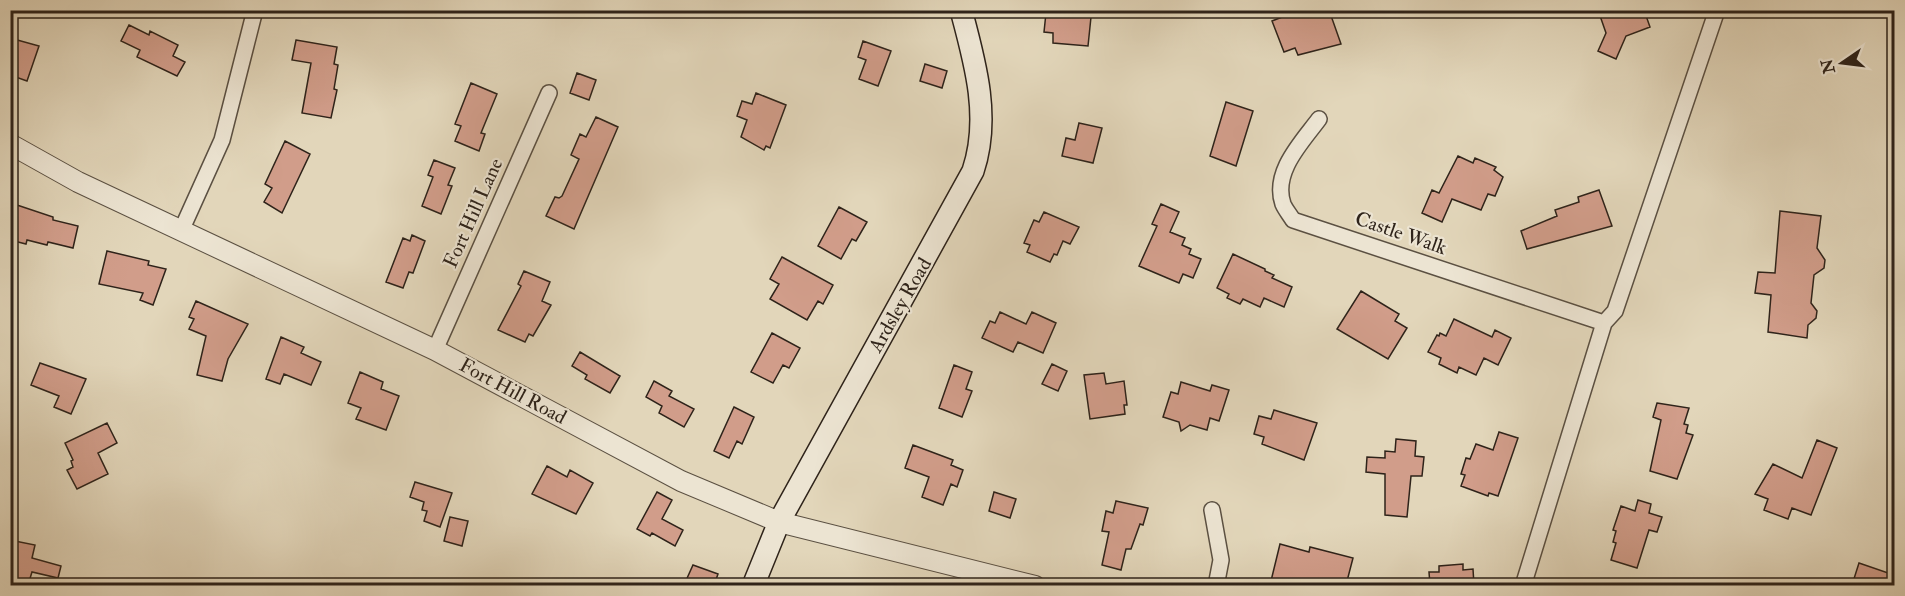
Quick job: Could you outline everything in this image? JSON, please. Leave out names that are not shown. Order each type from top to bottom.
[{"type":"main road","name":"Ardsley Road","points":[[753,585],[779,522],[973,171],[983,127],[975,60],[961,10]]},
{"type":"street","points":[[181,231],[222,140],[255,10]]},
{"type":"street","points":[[1523,585],[1604,323],[1615,311],[1717,10]]},
{"type":"street","name":"Fort Hill Lane","points":[[435,350],[549,93]]},
{"type":"street","name":"Castle Walk","points":[[1319,119],[1288,159],[1282,182],[1283,204],[1293,220],[1604,323]]},
{"type":"street","name":"Fort Hill Road","points":[[10,144],[78,182],[435,350],[681,481],[779,522],[1035,585]]},
{"type":"street","points":[[1212,510],[1221,560],[1216,585]]},
{"type":"building","points":[[1300,10],[1329,10],[1341,44],[1298,55],[1295,48],[1284,52],[1272,21]]},
{"type":"building","points":[[1598,10],[1644,10],[1650,27],[1626,36],[1616,59],[1598,51],[1606,33]]},
{"type":"building","points":[[1046,13],[1091,17],[1088,46],[1053,43],[1053,33],[1044,32]]},
{"type":"building","points":[[129,25],[149,35],[150,31],[178,45],[173,56],[185,62],[177,76],[137,57],[140,50],[121,41]]},
{"type":"building","points":[[10,38],[39,46],[27,81],[10,75]]},
{"type":"building","points":[[296,40],[337,47],[334,64],[338,65],[334,89],[337,90],[331,118],[302,113],[311,63],[292,60]]},
{"type":"building","points":[[863,41],[891,51],[878,86],[859,79],[866,60],[858,57]]},
{"type":"building","points":[[925,64],[947,71],[942,88],[920,81]]},
{"type":"building","points":[[577,73],[596,80],[589,100],[570,93]]},
{"type":"building","points":[[471,83],[497,94],[481,133],[485,134],[479,151],[455,141],[461,126],[455,124]]},
{"type":"building","points":[[756,93],[786,105],[770,148],[766,146],[764,150],[741,137],[747,120],[737,116],[742,101],[752,104]]},
{"type":"building","points":[[1226,102],[1253,111],[1236,166],[1210,156]]},
{"type":"building","points":[[596,117],[618,127],[574,229],[546,216],[555,197],[562,196],[579,159],[571,155],[580,134],[586,137]]},
{"type":"building","points":[[1079,123],[1102,128],[1093,163],[1062,156],[1066,138],[1075,140]]},
{"type":"building","points":[[285,141],[310,154],[282,213],[264,202],[272,188],[265,184]]},
{"type":"building","points":[[1458,156],[1473,163],[1475,158],[1496,167],[1494,170],[1503,177],[1495,196],[1488,194],[1481,210],[1452,199],[1442,222],[1422,213],[1432,190],[1439,193]]},
{"type":"building","points":[[434,160],[455,168],[448,185],[452,186],[441,214],[422,206],[433,177],[428,175]]},
{"type":"building","points":[[1599,190],[1612,226],[1527,249],[1521,231],[1557,216],[1555,210],[1579,202],[1578,197]]},
{"type":"building","points":[[14,204],[53,217],[53,220],[78,226],[73,248],[48,242],[47,245],[27,240],[26,244],[10,240]]},
{"type":"building","points":[[1161,204],[1179,212],[1170,232],[1185,238],[1182,245],[1191,249],[1189,254],[1201,259],[1193,278],[1183,274],[1179,283],[1139,266],[1157,226],[1152,224]]},
{"type":"building","points":[[839,207],[867,222],[856,241],[852,239],[841,259],[818,246]]},
{"type":"building","points":[[1780,211],[1821,216],[1817,248],[1825,260],[1824,268],[1814,275],[1811,303],[1817,311],[1816,318],[1808,325],[1807,338],[1768,332],[1771,295],[1755,293],[1758,272],[1775,273]]},
{"type":"building","points":[[1044,212],[1079,227],[1070,244],[1063,241],[1057,255],[1054,254],[1050,262],[1027,252],[1030,245],[1024,243],[1034,220],[1039,222]]},
{"type":"building","points":[[412,235],[425,241],[413,273],[409,272],[403,288],[386,282],[403,238],[410,241]]},
{"type":"building","points":[[107,251],[149,261],[148,265],[166,269],[153,305],[140,300],[143,293],[99,284]]},
{"type":"building","points":[[1233,254],[1265,269],[1274,275],[1272,278],[1292,287],[1284,307],[1264,298],[1260,307],[1243,299],[1240,304],[1227,298],[1229,294],[1217,288]]},
{"type":"building","points":[[782,257],[833,285],[823,304],[818,301],[807,320],[770,299],[779,284],[770,279]]},
{"type":"building","points":[[524,271],[550,282],[542,301],[551,305],[533,336],[529,334],[525,342],[498,330],[521,286],[518,284]]},
{"type":"building","points":[[1361,291],[1399,314],[1395,321],[1407,328],[1388,359],[1337,329]]},
{"type":"building","points":[[196,301],[248,324],[228,359],[222,381],[197,375],[206,336],[189,329],[194,319],[189,317]]},
{"type":"building","points":[[1000,312],[1026,324],[1032,312],[1056,323],[1043,353],[1018,342],[1013,352],[982,338],[990,321],[995,323]]},
{"type":"building","points":[[1454,319],[1492,337],[1495,330],[1511,338],[1498,365],[1484,358],[1476,375],[1459,367],[1457,373],[1439,364],[1441,358],[1428,352],[1437,335],[1439,336],[1440,333],[1446,336]]},
{"type":"building","points":[[772,333],[800,348],[789,368],[783,365],[773,383],[751,372]]},
{"type":"building","points":[[281,337],[304,347],[301,353],[321,362],[311,385],[284,374],[280,384],[266,379]]},
{"type":"building","points":[[580,352],[620,376],[610,393],[585,379],[587,375],[572,366]]},
{"type":"building","points":[[40,363],[86,379],[71,414],[54,407],[59,396],[31,385]]},
{"type":"building","points":[[1052,364],[1067,371],[1058,391],[1042,384]]},
{"type":"building","points":[[954,365],[972,372],[966,389],[972,391],[962,417],[939,408]]},
{"type":"building","points":[[360,372],[383,382],[381,389],[399,396],[386,430],[356,419],[361,408],[348,403]]},
{"type":"building","points":[[1104,373],[1106,384],[1124,381],[1127,405],[1124,405],[1125,414],[1090,419],[1084,375]]},
{"type":"building","points":[[654,381],[672,391],[669,396],[694,409],[684,427],[659,413],[662,406],[646,397]]},
{"type":"building","points":[[1181,382],[1210,391],[1212,385],[1229,390],[1219,421],[1210,418],[1207,430],[1190,425],[1181,431],[1179,422],[1163,417],[1171,392],[1178,394]]},
{"type":"building","points":[[1657,403],[1689,408],[1684,424],[1688,425],[1686,433],[1693,435],[1677,479],[1650,471],[1661,420],[1653,417]]},
{"type":"building","points":[[734,407],[754,417],[742,444],[737,441],[729,458],[714,451]]},
{"type":"building","points":[[1274,410],[1317,423],[1304,460],[1262,444],[1264,437],[1254,434],[1259,416],[1271,419]]},
{"type":"building","points":[[107,423],[117,443],[98,453],[108,474],[77,489],[67,470],[73,467],[71,461],[73,460],[65,443]]},
{"type":"building","points":[[1499,432],[1518,438],[1498,496],[1489,493],[1488,496],[1461,486],[1465,475],[1461,474],[1466,458],[1470,459],[1476,444],[1493,450]]},
{"type":"building","points":[[1396,439],[1416,441],[1415,456],[1424,457],[1422,476],[1411,476],[1407,517],[1385,515],[1385,474],[1366,472],[1367,457],[1385,458],[1385,451],[1395,452]]},
{"type":"building","points":[[1817,440],[1837,448],[1811,515],[1792,508],[1788,519],[1764,510],[1768,499],[1755,494],[1773,464],[1802,478]]},
{"type":"building","points":[[913,445],[953,460],[951,465],[963,470],[957,487],[951,484],[943,505],[922,497],[929,477],[905,468]]},
{"type":"building","points":[[547,466],[567,477],[570,470],[593,483],[576,514],[532,494]]},
{"type":"building","points":[[415,482],[452,493],[440,527],[424,521],[427,511],[422,510],[424,502],[410,497]]},
{"type":"building","points":[[657,492],[672,500],[662,519],[683,530],[675,546],[652,533],[650,536],[637,529]]},
{"type":"building","points":[[994,492],[1016,499],[1010,518],[989,511]]},
{"type":"building","points":[[1638,500],[1651,504],[1649,513],[1662,517],[1657,532],[1649,530],[1637,568],[1611,560],[1616,543],[1613,542],[1616,531],[1613,530],[1621,506],[1635,511]]},
{"type":"building","points":[[1116,501],[1148,508],[1143,525],[1140,524],[1131,549],[1126,549],[1121,570],[1102,565],[1109,532],[1102,531],[1106,511],[1113,513]]},
{"type":"building","points":[[450,517],[468,521],[462,546],[444,541]]},
{"type":"building","points":[[10,540],[35,545],[32,558],[61,566],[58,578],[32,572],[28,585],[10,585]]},
{"type":"building","points":[[1280,544],[1309,552],[1310,547],[1353,558],[1346,585],[1270,585]]},
{"type":"building","points":[[1859,563],[1894,575],[1894,585],[1852,585]]},
{"type":"building","points":[[1463,564],[1463,570],[1473,569],[1474,585],[1430,585],[1429,572],[1439,572],[1439,566]]},
{"type":"building","points":[[693,565],[718,574],[714,585],[684,585]]}]
